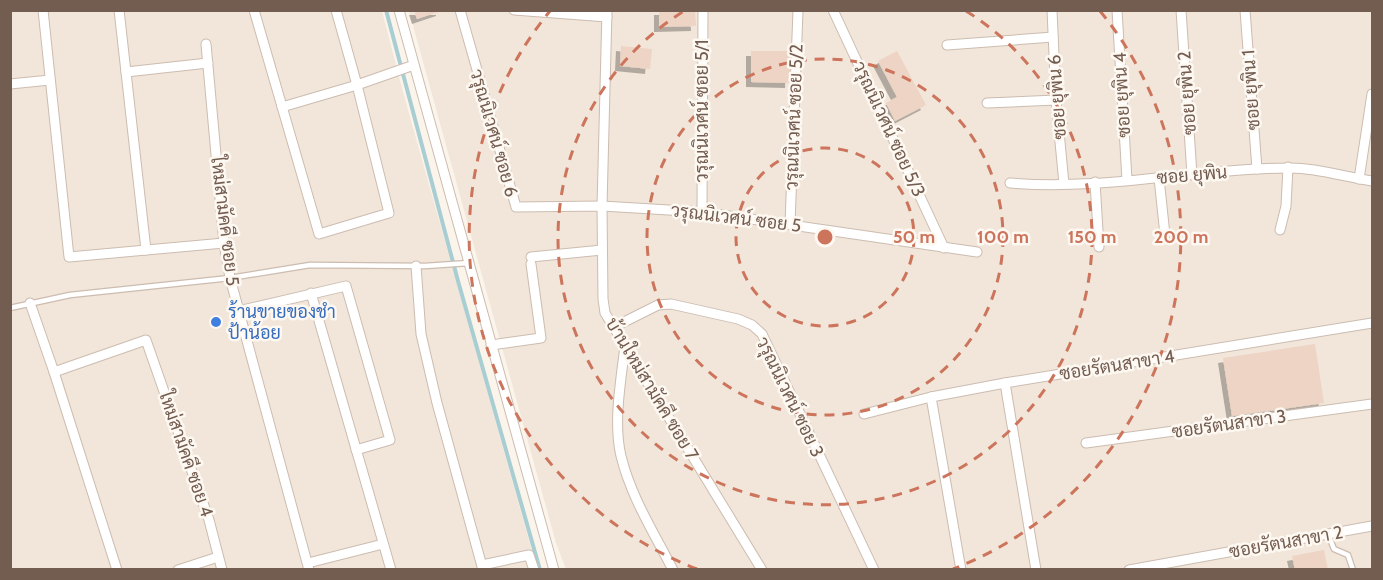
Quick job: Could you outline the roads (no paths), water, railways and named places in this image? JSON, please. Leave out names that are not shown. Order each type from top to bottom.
[{"type":"street","points":[[43,10],[69,257],[224,243]]},
{"type":"street","points":[[119,10],[146,250]]},
{"type":"street","points":[[254,10],[319,234],[389,213],[336,10]]},
{"type":"street","points":[[399,10],[465,263],[491,345],[554,570]]},
{"type":"street","name":"วรุณนิเวศน์ ซอย 6","points":[[459,10],[516,207],[602,206]]},
{"type":"street","points":[[514,10],[607,14]]},
{"type":"street","name":"วรุณนิเวศน์ ซอย 5/1","points":[[702,212],[703,10]]},
{"type":"street","name":"วรุณนิเวศน์ ซอย 5/2","points":[[790,224],[798,10]]},
{"type":"street","name":"วรุณนิเวศน์ ซอย 5/3","points":[[833,10],[945,248]]},
{"type":"street","name":"ซอย ยุพิน 6","points":[[1052,10],[1056,100],[1064,184]]},
{"type":"street","name":"ซอย ยุพิน 4","points":[[1118,10],[1127,180]]},
{"type":"street","name":"ซอย ยุพิน 2","points":[[1181,10],[1192,175]]},
{"type":"street","name":"ซอย ยุพิน 1","points":[[1245,10],[1257,169]]},
{"type":"street","name":"บ้านใหม่สามัคคี ซอย 7","points":[[607,14],[602,206],[605,313],[762,570]]},
{"type":"street","points":[[947,45],[1053,37]]},
{"type":"street","name":"ใหม่สามัคคี ซอย 5","points":[[206,44],[224,243],[230,278],[309,566]]},
{"type":"street","points":[[126,72],[208,63]]},
{"type":"street","points":[[282,107],[414,65]]},
{"type":"street","points":[[10,84],[50,80]]},
{"type":"street","points":[[1359,179],[1372,94]]},
{"type":"street","points":[[987,103],[1056,100]]},
{"type":"street","points":[[1280,230],[1286,206],[1288,167]]},
{"type":"street","name":"ซอย ยุพิน","points":[[1010,183],[1064,184],[1288,167],[1372,181]]},
{"type":"street","points":[[1159,178],[1165,235]]},
{"type":"street","points":[[1095,182],[1099,247]]},
{"type":"street","name":"วรุณนิเวศน์ ซอย 5","points":[[602,206],[702,212],[977,252]]},
{"type":"street","points":[[491,345],[541,338],[531,261],[602,250]]},
{"type":"street","points":[[416,266],[421,334],[437,403],[482,567],[529,555],[534,570]]},
{"type":"street","points":[[238,311],[346,285],[390,440],[356,450]]},
{"type":"street","points":[[311,293],[391,570]]},
{"type":"street","points":[[30,303],[117,570]]},
{"type":"street","name":"วรุณนิเวศน์ ซอย 3","points":[[614,327],[658,305],[671,304],[738,319],[752,325],[762,334],[874,570]]},
{"type":"street","name":"ซอยรัตนสาขา 4","points":[[864,414],[931,397],[1005,383],[1372,323]]},
{"type":"street","name":"ใหม่สามัคคี ซอย 4","points":[[54,372],[146,340],[208,520],[222,570]]},
{"type":"street","points":[[625,346],[617,406],[621,455],[634,496],[673,570]]},
{"type":"street","points":[[1005,383],[1036,570]]},
{"type":"street","points":[[931,397],[961,570]]},
{"type":"street","name":"ซอยรัตนสาขา 3","points":[[1086,443],[1372,404]]},
{"type":"street","name":"ซอยรัตนสาขา 2","points":[[1130,570],[1372,526]]},
{"type":"street","points":[[309,566],[383,544]]},
{"type":"street","points":[[178,570],[219,557]]},
{"type":"lane","points":[[10,308],[70,296],[230,278],[317,265],[416,266],[465,263]]},
{"type":"lane","points":[[1328,534],[1334,549],[1348,555],[1353,570]]},
{"type":"waterway","points":[[386,10],[458,281],[540,570]]},
{"type":"place","name":"ร้านขายของชำ ป้าน้อย","points":[[216,322]]}]
